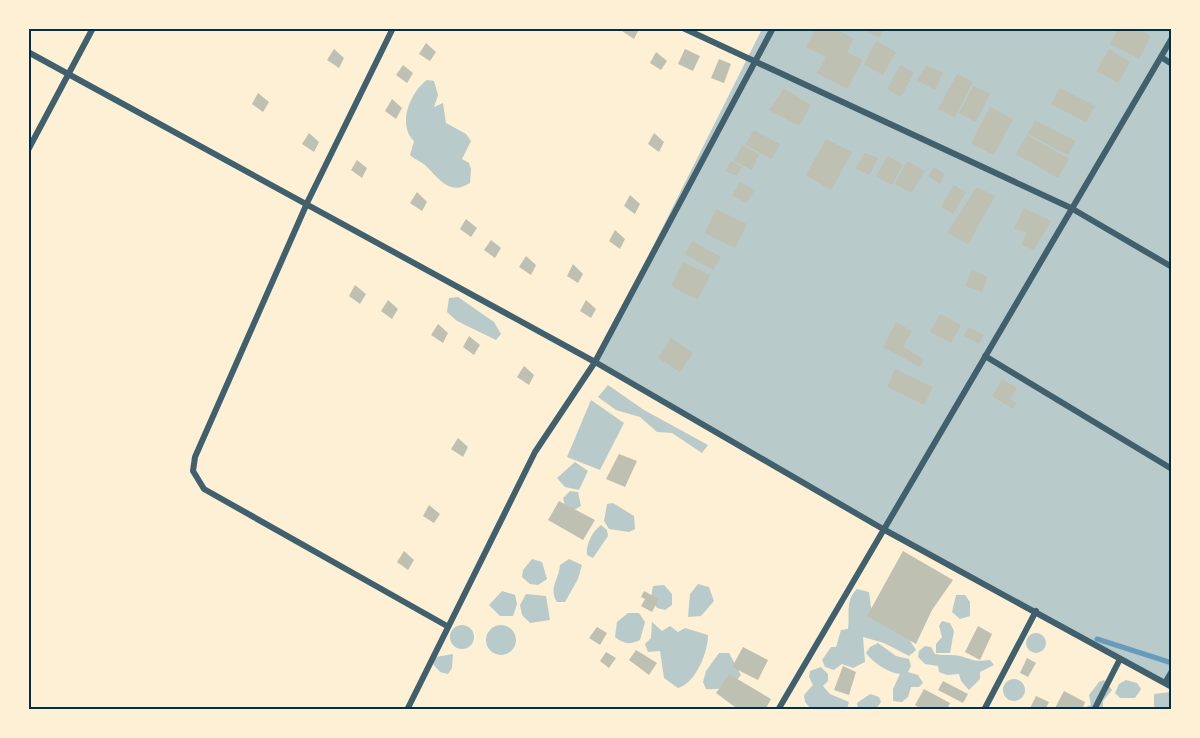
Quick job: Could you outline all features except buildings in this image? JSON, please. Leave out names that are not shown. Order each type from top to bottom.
[{"type":"street","points":[[28,150],[93,28]]},
{"type":"street","points":[[393,28],[306,205],[195,457],[193,471],[204,489],[447,626]]},
{"type":"street","points":[[683,28],[1071,208],[1172,267]]},
{"type":"street","points":[[407,710],[535,452],[595,362],[773,28]]},
{"type":"street","points":[[778,710],[1172,38]]},
{"type":"street","points":[[28,52],[595,362],[883,529],[1172,687]]},
{"type":"street","points":[[1161,57],[1172,64]]},
{"type":"street","points":[[984,356],[1172,469]]},
{"type":"street","points":[[984,710],[1036,611]]},
{"type":"street","points":[[1094,710],[1120,658]]},
{"type":"street","points":[[1165,684],[1172,671]]},
{"type":"shaded area","points":[[762,29],[1171,29],[1171,688],[900,538],[595,362]]},
{"type":"shaded area","points":[[427,80],[434,81],[438,95],[434,107],[443,103],[446,123],[466,134],[471,141],[462,159],[469,163],[471,169],[470,183],[463,187],[451,187],[440,181],[424,164],[410,155],[414,141],[406,126],[408,109],[415,92]]},
{"type":"shaded area","points":[[458,297],[494,322],[501,334],[496,340],[457,321],[447,312],[449,298]]},
{"type":"shaded area","points":[[608,385],[644,410],[708,445],[702,453],[672,433],[657,432],[640,417],[616,410],[598,397]]},
{"type":"shaded area","points":[[591,400],[624,423],[600,470],[567,457]]},
{"type":"shaded area","points":[[575,462],[588,471],[579,490],[565,487],[557,478]]},
{"type":"shaded area","points":[[570,491],[578,492],[581,506],[567,514],[563,498]]},
{"type":"shaded area","points":[[613,503],[634,516],[635,529],[629,532],[609,529],[604,521],[607,504]]},
{"type":"shaded area","points":[[601,525],[607,530],[608,536],[593,558],[587,555],[588,547],[592,535]]},
{"type":"shaded area","points":[[532,559],[542,562],[547,579],[538,585],[530,584],[522,577],[523,570]]},
{"type":"shaded area","points":[[569,559],[582,565],[578,579],[565,602],[557,602],[554,588],[560,565]]},
{"type":"shaded area","points":[[698,584],[709,587],[714,601],[701,616],[688,617],[690,594]]},
{"type":"shaded area","points":[[664,585],[672,594],[672,605],[665,610],[657,608],[651,598],[653,586]]},
{"type":"shaded area","points":[[857,589],[869,592],[872,615],[905,633],[916,650],[909,656],[884,643],[863,637],[865,662],[853,668],[842,664],[834,670],[825,667],[822,660],[831,647],[836,647],[841,630],[848,629],[849,603]]},
{"type":"shaded area","points":[[502,591],[515,595],[517,604],[513,616],[500,616],[489,605]]},
{"type":"shaded area","points":[[526,594],[546,596],[550,620],[530,623],[522,615],[520,605]]},
{"type":"shaded area","points":[[956,595],[965,595],[970,602],[970,616],[960,619],[952,612]]},
{"type":"shaded area","points":[[628,613],[639,613],[645,622],[640,640],[633,643],[624,642],[615,637],[617,622]]},
{"type":"shaded area","points":[[942,621],[950,623],[954,631],[950,653],[936,653],[936,644],[942,637],[939,626]]},
{"type":"shaded area","points":[[652,622],[662,631],[670,626],[678,632],[685,628],[708,635],[706,650],[700,666],[690,680],[678,688],[664,678],[660,651],[648,652],[645,644],[651,638]]},
{"type":"shaded area","points":[[462,625],[467,626],[473,632],[473,642],[467,648],[462,649],[457,648],[451,642],[450,637],[451,632],[457,626]]},
{"type":"shaded area","points":[[501,625],[512,629],[516,640],[512,651],[501,655],[490,651],[486,640],[490,629]]},
{"type":"shaded area","points":[[1032,633],[1040,633],[1046,639],[1046,647],[1040,653],[1032,653],[1026,647],[1026,639]]},
{"type":"shaded area","points":[[878,643],[896,656],[909,659],[911,666],[908,672],[918,675],[923,683],[919,687],[911,687],[908,697],[902,702],[893,701],[893,689],[900,674],[882,667],[866,653],[870,647]]},
{"type":"shaded area","points":[[925,646],[931,647],[935,654],[957,655],[977,661],[990,660],[994,665],[980,672],[980,679],[969,690],[961,681],[959,674],[947,675],[939,672],[938,666],[925,664],[918,657],[919,651]]},
{"type":"shaded area","points":[[719,653],[729,653],[741,675],[726,687],[706,689],[703,682],[706,671]]},
{"type":"shaded area","points":[[453,654],[452,668],[448,674],[440,672],[433,664],[436,657]]},
{"type":"shaded area","points":[[821,667],[828,674],[828,681],[823,686],[830,694],[849,702],[847,709],[811,709],[805,702],[804,695],[813,685],[809,677],[810,671]]},
{"type":"shaded area","points":[[1014,679],[1022,682],[1025,690],[1022,698],[1014,701],[1006,698],[1003,690],[1006,682]]},
{"type":"shaded area","points":[[1104,680],[1112,690],[1103,701],[1103,709],[1078,710],[1091,705],[1089,695],[1099,682]]},
{"type":"shaded area","points":[[1126,680],[1137,683],[1141,689],[1135,698],[1120,698],[1115,693],[1119,684]]},
{"type":"shaded area","points":[[1170,692],[1171,709],[1157,709],[1154,706],[1154,694]]},
{"type":"shaded area","points":[[870,694],[879,697],[881,702],[876,709],[858,709],[857,703]]},
{"type":"waterway","points":[[1097,639],[1172,663]]}]
